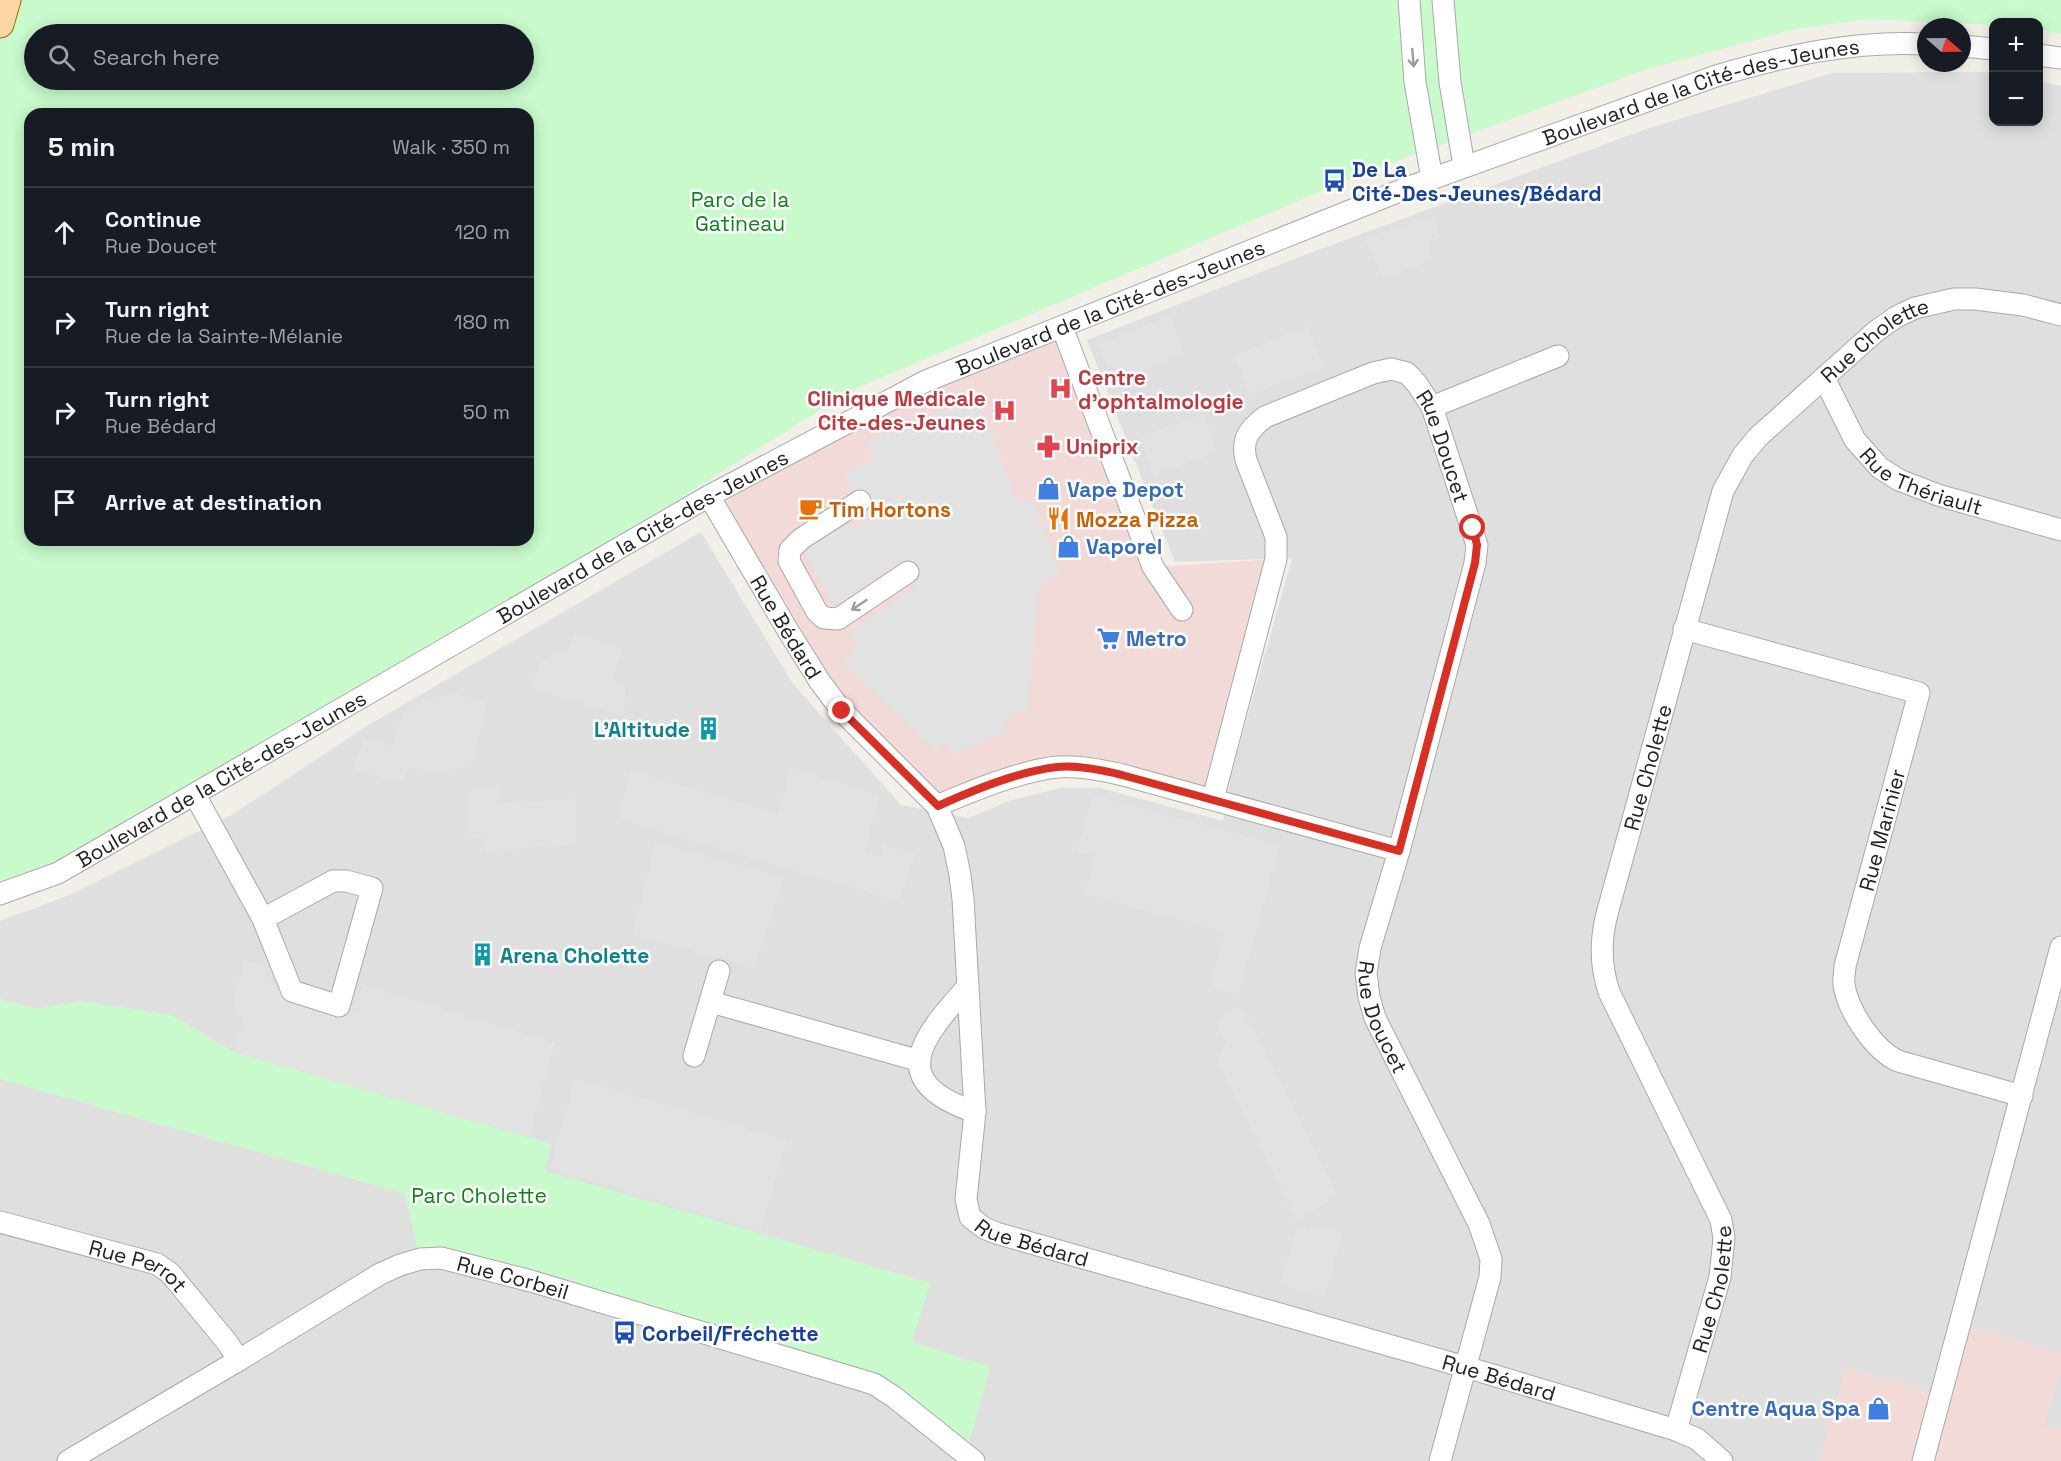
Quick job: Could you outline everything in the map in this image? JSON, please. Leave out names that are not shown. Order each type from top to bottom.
[{"type":"main road","points":[[0,24],[7,0]]},
{"type":"street","points":[[1409,0],[1415,81],[1432,179]]},
{"type":"street","points":[[1443,0],[1450,82],[1464,166]]},
{"type":"street","name":"Boulevard de la Cité-des-Jeunes","points":[[0,894],[58,873],[709,496],[926,381],[1464,166],[1716,76],[1756,64],[1823,50],[1887,43],[1917,44]]},
{"type":"street","points":[[1971,47],[1989,49]]},
{"type":"street","points":[[2043,56],[2061,58]]},
{"type":"street","name":"Rue Cholette","points":[[1676,1430],[1720,1277],[1724,1238],[1720,1220],[1609,992],[1601,953],[1604,923],[1716,512],[1731,472],[1758,437],[1875,332],[1896,317],[1934,303],[1954,299],[2000,301],[2061,315]]},
{"type":"street","points":[[1062,327],[1153,567],[1182,610]]},
{"type":"street","points":[[1432,407],[1558,356]]},
{"type":"street","name":"Rue Doucet","points":[[1214,799],[1277,548],[1276,537],[1246,460],[1243,447],[1246,435],[1265,417],[1373,373],[1391,369],[1407,373],[1432,407],[1477,545],[1475,563],[1365,973],[1375,1018],[1479,1224],[1491,1258],[1490,1277],[1440,1461]]},
{"type":"street","name":"Rue Thériault","points":[[1824,378],[1855,440],[1880,468],[1899,480],[1938,495],[2061,530]]},
{"type":"street","name":"Rue Bédard","points":[[709,496],[785,627],[826,689],[842,711],[938,806],[954,846],[960,875],[975,1112],[966,1198],[970,1217],[984,1228],[1676,1430],[1697,1439],[1722,1461]]},
{"type":"street","points":[[860,501],[801,538],[790,550],[789,561],[817,612],[824,618],[838,619],[908,572]]},
{"type":"street","name":"Rue Marinier","points":[[1684,629],[1920,693],[1845,966],[1843,982],[1846,994],[1850,1005],[1876,1046],[1886,1056],[2022,1096]]},
{"type":"street","points":[[938,806],[1022,775],[1058,767],[1116,773],[1399,851]]},
{"type":"street","points":[[195,795],[263,919],[292,991],[339,1006],[372,888],[346,881],[333,881],[263,919]]},
{"type":"street","points":[[1923,1461],[2061,947]]},
{"type":"street","points":[[694,1056],[719,971]]},
{"type":"street","points":[[968,986],[934,1025],[924,1043],[920,1061],[921,1076],[931,1091],[958,1107],[975,1112]]},
{"type":"street","points":[[711,1002],[920,1061]]},
{"type":"street","name":"Rue Perrot","points":[[0,1221],[157,1264],[170,1273],[239,1360]]},
{"type":"street","name":"Rue Corbeil","points":[[68,1461],[400,1264],[420,1259],[441,1258],[531,1281],[873,1384],[894,1397],[974,1461]]},
{"type":"shaded area","points":[[1832,73],[1989,73],[1989,126],[2043,126],[2043,83],[2061,86],[2061,1461],[0,1461],[0,921],[67,896],[232,815],[365,727],[701,532],[793,684],[901,805],[968,818],[1012,800],[1061,788],[1100,788],[1223,821],[1231,775],[1292,558],[1175,562],[1087,340],[1310,253],[1649,128]]},
{"type":"shaded area","points":[[1433,215],[1440,237],[1430,243],[1433,260],[1383,278],[1365,238]]},
{"type":"shaded area","points":[[1171,316],[1183,355],[1113,382],[1098,344]]},
{"type":"shaded area","points":[[1307,326],[1324,367],[1249,394],[1234,356]]},
{"type":"shaded area","points":[[1062,327],[1153,567],[1276,559],[1213,799],[1058,767],[937,806],[842,711],[709,496]]},
{"type":"shaded area","points":[[978,398],[1018,504],[1032,498],[1060,575],[1039,585],[1028,709],[1003,719],[1007,731],[952,755],[945,743],[936,751],[843,662],[857,645],[849,633],[906,593],[915,591],[903,559],[834,605],[802,549],[846,519],[854,530],[870,519],[843,474],[874,459],[866,441]]},
{"type":"shaded area","points":[[1204,415],[1217,452],[1154,475],[1139,437]]},
{"type":"shaded area","points":[[575,633],[623,649],[612,680],[625,686],[624,717],[531,688],[541,661],[567,650]]},
{"type":"shaded area","points":[[456,694],[487,703],[471,767],[435,772],[409,768],[402,783],[353,769],[364,739],[393,746],[402,710],[435,697]]},
{"type":"shaded area","points":[[790,768],[879,795],[865,853],[880,857],[882,845],[915,854],[899,901],[618,819],[630,771],[778,814]]},
{"type":"shaded area","points":[[497,783],[500,803],[576,799],[576,844],[486,851],[485,839],[471,839],[467,793]]},
{"type":"shaded area","points":[[1093,795],[1280,846],[1238,995],[1210,987],[1225,932],[1085,894],[1095,856],[1077,851]]},
{"type":"shaded area","points":[[655,842],[784,878],[754,968],[632,934]]},
{"type":"shaded area","points":[[244,961],[268,967],[264,982],[355,1011],[363,985],[555,1043],[529,1137],[234,1052],[243,1018],[231,1014]]},
{"type":"shaded area","points":[[1242,1008],[1337,1194],[1297,1222],[1217,1061],[1226,1042],[1217,1027],[1226,1009]]},
{"type":"shaded area","points":[[575,1079],[787,1140],[760,1231],[549,1169]]},
{"type":"shaded area","points":[[1312,1225],[1343,1234],[1324,1297],[1280,1284],[1297,1228],[1310,1232]]},
{"type":"shaded area","points":[[1959,1324],[2061,1354],[2061,1370],[2044,1426],[2061,1431],[2061,1461],[1820,1461],[1845,1368],[1941,1394]]},
{"type":"green space","name":"Parc de la Gatineau","points":[[0,0],[2061,0],[2061,34],[2043,31],[2043,18],[1989,18],[1989,25],[1971,24],[1971,18],[1917,18],[1917,21],[1869,19],[1796,29],[1648,69],[1369,171],[850,391],[185,811],[0,895]]},
{"type":"green space","name":"Parc Cholette","points":[[0,999],[37,1009],[80,1001],[172,1015],[234,1052],[551,1144],[545,1171],[930,1283],[912,1342],[990,1367],[966,1455],[894,1397],[420,1259],[405,1194],[0,1079]]},
{"type":"place","name":"De La Cité-Des-Jeunes/Bédard","points":[[1334,181]]},
{"type":"place","name":"Centre d'ophtalmologie","points":[[1060,389]]},
{"type":"place","name":"Clinique Medicale Cite-des-Jeunes","points":[[1004,410]]},
{"type":"place","name":"Uniprix","points":[[1048,446]]},
{"type":"place","name":"Vape Depot","points":[[1049,489]]},
{"type":"place","name":"Tim Hortons","points":[[811,509]]},
{"type":"place","name":"Mozza Pizza","points":[[1058,519]]},
{"type":"place","name":"Vaporel","points":[[1068,546]]},
{"type":"place","name":"Metro","points":[[1108,638]]},
{"type":"place","name":"L'Altitude","points":[[708,729]]},
{"type":"place","name":"Arena Cholette","points":[[482,955]]},
{"type":"place","name":"Corbeil/Fréchette","points":[[624,1333]]},
{"type":"place","name":"Centre Aqua Spa","points":[[1878,1408]]},
{"type":"route","points":[[842,711],[938,806],[1022,775],[1058,767],[1087,769],[1122,775],[1214,799],[1399,851],[1475,563],[1477,545],[1473,528]]}]
